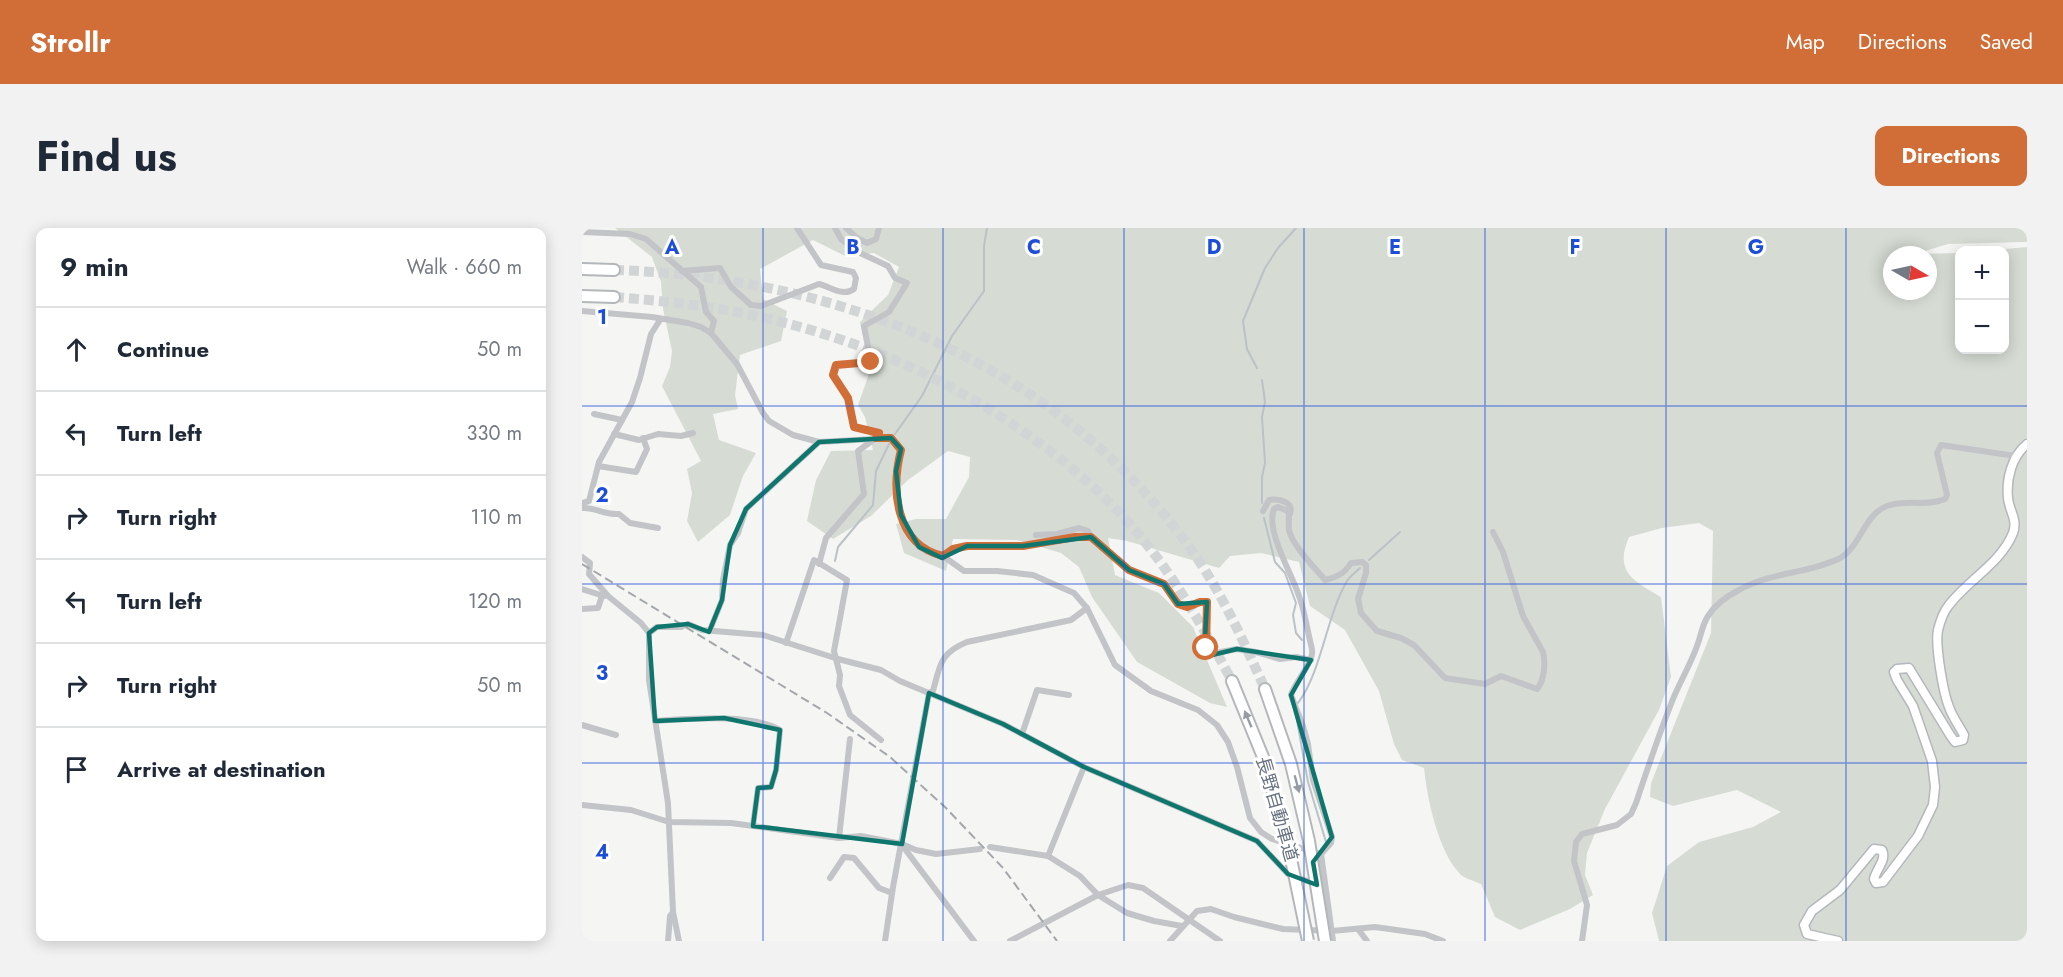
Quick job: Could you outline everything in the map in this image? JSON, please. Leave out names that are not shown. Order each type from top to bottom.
[{"type":"highway","points":[[582,269],[614,270]]},
{"type":"highway","points":[[582,296],[614,297]]},
{"type":"highway","name":"長野自動車道","points":[[1232,681],[1263,757],[1286,834],[1308,941]]},
{"type":"highway","name":"長野自動車道","points":[[1265,688],[1291,764],[1310,841],[1325,941]]},
{"type":"main road","points":[[1838,941],[1807,934],[1804,925],[1812,911],[1840,890],[1874,849],[1882,850],[1884,853],[1884,859],[1874,879],[1876,883],[1883,882],[1918,836],[1933,805],[1935,788],[1932,761],[1913,706],[1897,680],[1894,672],[1897,669],[1909,668],[1955,742],[1963,740],[1964,735],[1949,707],[1945,694],[1938,630],[1949,605],[2004,549],[2012,535],[2015,524],[2008,499],[2009,474],[2016,456],[2027,444]]},
{"type":"street","points":[[682,272],[720,268],[730,287],[751,305],[762,306],[819,284],[843,293],[854,289],[856,278],[853,272],[821,265],[797,228]]},
{"type":"street","points":[[819,564],[826,537],[864,494],[858,451],[876,438],[879,433],[854,427],[848,398],[833,375],[836,365],[871,362],[864,326],[889,312],[907,283],[895,278],[888,266],[858,252],[841,239],[835,228]]},
{"type":"street","points":[[846,228],[867,243],[876,239],[879,228]]},
{"type":"street","points":[[582,232],[630,234],[646,239],[701,287],[706,312],[714,321],[711,333]]},
{"type":"street","points":[[582,311],[652,317],[688,323],[711,333],[737,364],[754,399],[769,421],[793,435],[819,442],[891,438],[901,450],[896,471],[896,496],[905,526],[919,547],[943,556],[967,572],[998,571],[1033,574],[1074,593],[1087,608],[1115,665],[1151,692],[1198,710],[1217,725],[1228,742],[1237,767],[1250,818],[1261,832],[1272,839],[1321,854]]},
{"type":"street","points":[[582,503],[589,501],[598,466],[632,402],[651,334],[660,320]]},
{"type":"street","points":[[594,414],[622,420]]},
{"type":"street","points":[[614,434],[639,440],[658,434],[681,436],[693,433]]},
{"type":"street","points":[[598,466],[636,472],[647,449],[643,438]]},
{"type":"street","points":[[710,630],[722,600],[723,580],[730,545],[738,532],[746,509],[819,442]]},
{"type":"street","points":[[1582,941],[1587,905],[1574,861],[1576,842],[1582,834],[1611,828],[1631,814],[1671,704],[1706,620],[1717,605],[1738,590],[1757,581],[1828,563],[1843,556],[1854,547],[1870,519],[1885,507],[1896,504],[1937,502],[1945,499],[1947,495],[1937,453],[1941,445],[2016,456]]},
{"type":"street","points":[[1263,511],[1269,500],[1282,500],[1289,504],[1291,513],[1289,514],[1289,529],[1293,540],[1325,580],[1338,577],[1351,563],[1362,562],[1366,565],[1366,573],[1358,599],[1361,613],[1377,631],[1401,638],[1414,645],[1445,678],[1485,684],[1501,676],[1537,689],[1543,675],[1543,652],[1523,616],[1503,552],[1493,532]]},
{"type":"street","points":[[582,508],[589,507],[607,514],[619,514],[630,523],[658,528]]},
{"type":"street","points":[[1289,514],[1288,511],[1278,507],[1274,509],[1271,520],[1300,596],[1312,654],[1311,660],[1291,695],[1298,709],[1308,744],[1313,780],[1332,837],[1331,843],[1321,854]]},
{"type":"street","points":[[1036,535],[1057,534],[1079,528],[1088,531],[1091,537],[1129,570],[1164,584],[1178,604],[1187,607],[1207,602],[1205,642],[1209,654],[1237,649],[1256,651],[1280,659],[1296,657],[1311,660]]},
{"type":"street","points":[[943,556],[953,549],[967,546],[1023,546],[1075,537],[1091,537]]},
{"type":"street","points":[[582,557],[590,563],[589,574],[605,596],[640,623],[649,633],[649,680],[668,803],[673,912],[679,941]]},
{"type":"street","points":[[786,643],[814,560],[847,580],[834,651],[838,659],[839,686],[850,715],[881,740]]},
{"type":"street","points":[[582,589],[605,596]]},
{"type":"street","points":[[582,609],[598,608],[605,596]]},
{"type":"street","points":[[892,941],[885,940],[892,893],[929,693],[933,691],[941,663],[952,648],[967,642],[1071,620],[1087,608]]},
{"type":"street","points":[[649,633],[657,627],[681,627],[688,624],[702,630],[763,635],[881,670],[1022,734],[1084,767],[1257,841],[1288,874],[1326,889]]},
{"type":"street","points":[[1022,734],[1036,690],[1069,695]]},
{"type":"street","points":[[655,721],[724,718],[770,724],[780,730],[776,770],[771,786],[758,788],[753,825]]},
{"type":"street","points":[[582,725],[616,735]]},
{"type":"street","points":[[839,838],[850,739]]},
{"type":"street","points":[[1048,856],[1084,767]]},
{"type":"street","points":[[582,805],[631,810],[669,822],[753,825],[839,838],[861,836],[936,854],[980,849]]},
{"type":"street","points":[[902,844],[974,941]]},
{"type":"street","points":[[990,847],[1048,856],[1080,876],[1098,895],[1127,913],[1182,927]]},
{"type":"street","points":[[1321,854],[1333,941]]},
{"type":"street","points":[[830,878],[844,857],[854,858],[879,888],[892,893]]},
{"type":"street","points":[[1010,941],[1098,895],[1124,886],[1138,886],[1220,941]]},
{"type":"street","points":[[1170,941],[1197,911],[1211,909],[1283,929],[1332,932],[1381,928],[1425,934],[1443,941]]},
{"type":"street","points":[[668,941],[670,916],[673,912]]},
{"type":"street","points":[[1358,929],[1367,941]]},
{"type":"highlighted area","points":[[891,438],[901,449],[896,471],[901,515],[919,547],[942,558],[967,546],[1023,546],[1091,537],[1129,570],[1164,584],[1178,604],[1207,602],[1204,657],[1237,649],[1311,660],[1291,695],[1332,837],[1313,862],[1317,885],[1288,874],[1257,841],[1084,767],[1003,724],[929,693],[902,844],[753,826],[758,788],[771,787],[776,770],[780,730],[724,718],[655,721],[649,633],[657,627],[688,624],[709,632],[722,600],[730,545],[746,509],[819,442]]},
{"type":"shaded area","points":[[615,228],[2027,228],[2027,242],[1948,244],[1937,247],[1883,246],[1883,300],[1937,300],[1937,254],[1955,253],[1955,354],[2009,354],[2009,249],[2027,247],[2027,941],[1659,941],[1652,913],[1667,866],[1699,842],[1753,827],[1781,812],[1737,790],[1673,806],[1650,797],[1651,783],[1711,633],[1713,531],[1699,523],[1662,528],[1629,537],[1625,549],[1625,567],[1635,580],[1661,597],[1671,677],[1659,710],[1605,809],[1587,853],[1585,875],[1593,895],[1570,909],[1520,930],[1495,917],[1481,884],[1462,876],[1452,864],[1435,824],[1424,768],[1402,760],[1394,744],[1379,691],[1345,630],[1310,606],[1299,562],[1261,553],[1230,556],[1219,568],[1127,541],[1108,538],[1115,575],[1159,593],[1193,627],[1227,707],[1210,703],[1137,662],[1092,597],[1079,567],[1061,553],[1017,540],[953,539],[946,571],[904,553],[896,524],[916,519],[946,519],[969,477],[970,457],[948,451],[908,480],[871,516],[833,539],[807,521],[816,480],[831,451],[873,450],[865,417],[858,405],[870,371],[860,322],[888,295],[899,267],[874,253],[845,256],[813,240],[760,269],[763,299],[787,311],[781,341],[740,355],[735,395],[738,409],[713,414],[719,440],[756,453],[743,476],[730,515],[698,542],[687,521],[692,493],[687,469],[701,461],[662,386],[670,367],[672,351],[663,309],[661,282],[652,257]]},
{"type":"waterway","points":[[895,434],[922,396],[952,336],[984,291],[984,246],[987,228]]},
{"type":"waterway","points":[[1257,368],[1247,349],[1243,321],[1265,268],[1278,248],[1296,228]]},
{"type":"waterway","points":[[1262,380],[1265,402],[1262,417],[1265,463],[1262,477],[1262,503]]},
{"type":"waterway","points":[[835,561],[838,547],[873,505],[876,471],[889,444]]},
{"type":"waterway","points":[[1264,518],[1275,562],[1285,573],[1296,603],[1293,615],[1296,633],[1302,640]]},
{"type":"waterway","points":[[1369,560],[1400,532]]},
{"type":"waterway","points":[[1298,703],[1313,676],[1340,595],[1348,579],[1360,568]]},
{"type":"waterway","points":[[1296,715],[1308,782],[1326,842]]},
{"type":"tunnel","points":[[614,270],[697,276],[779,290],[859,312],[935,342],[1008,380],[1075,427],[1136,483],[1190,548],[1212,581],[1265,689]]},
{"type":"tunnel","points":[[614,297],[730,311],[817,332],[901,363],[980,404],[1018,428],[1068,465],[1127,521],[1178,588],[1232,681]]},
{"type":"railway","points":[[582,564],[827,713],[890,757],[946,808],[1003,868],[1057,941]]},
{"type":"route","points":[[871,362],[836,365],[833,375],[848,398],[854,427],[879,433],[876,438],[891,438],[901,450],[896,471],[896,496],[905,526],[919,547],[943,556],[953,549],[967,546],[1023,546],[1075,537],[1091,537],[1129,570],[1164,584],[1178,604],[1187,607],[1207,602],[1206,648]]}]
